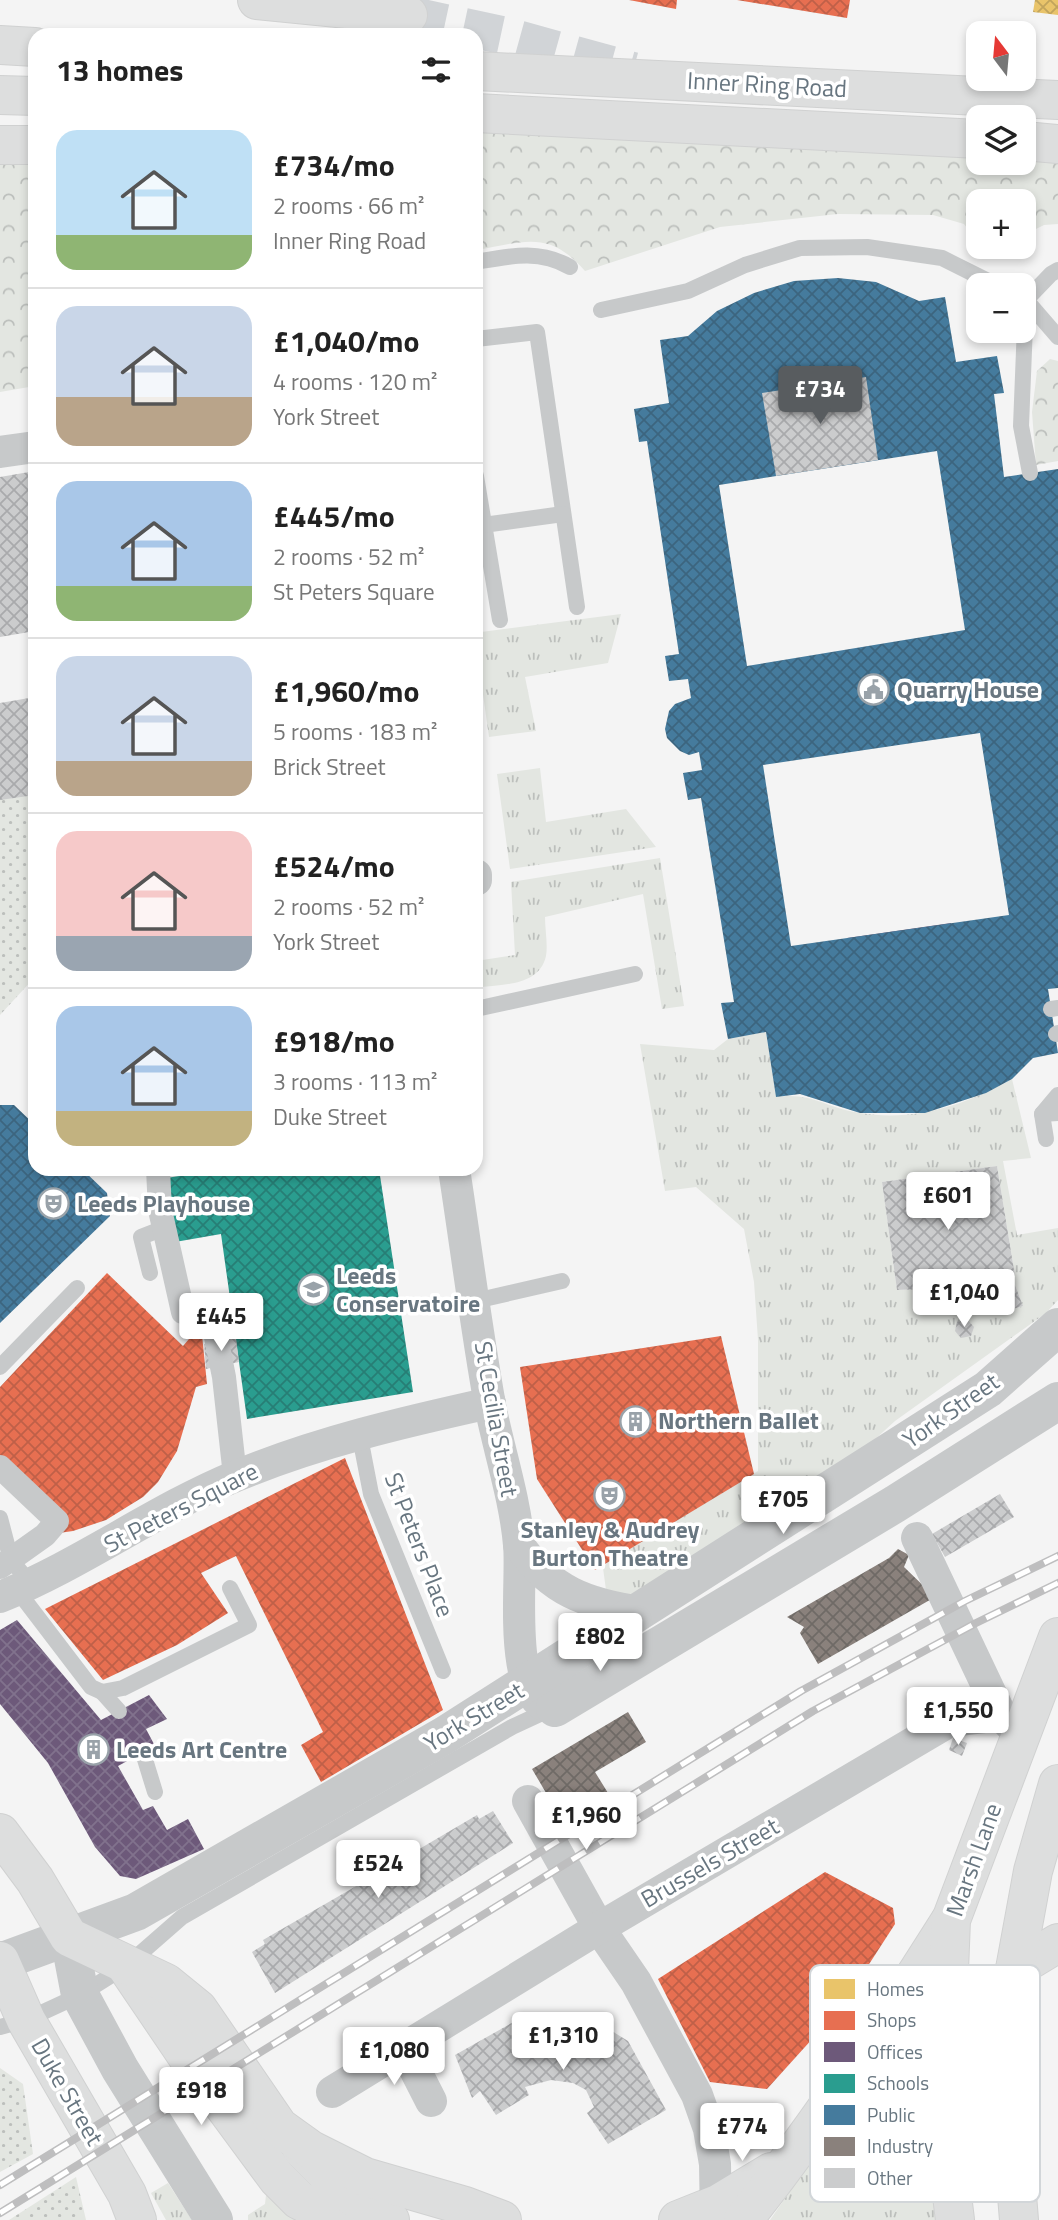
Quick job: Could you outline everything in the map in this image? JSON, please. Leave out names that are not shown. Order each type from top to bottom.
[{"type":"main road","points":[[257,0],[408,15]]},
{"type":"main road","points":[[0,45],[28,47]]},
{"type":"main road","name":"Inner Ring Road","points":[[483,71],[1058,100]]},
{"type":"main road","points":[[0,95],[28,96]]},
{"type":"main road","name":"Inner Ring Road","points":[[483,113],[966,138]]},
{"type":"main road","points":[[0,145],[28,145]]},
{"type":"main road","name":"Marsh Lane","points":[[949,1965],[951,1920],[985,1830],[1010,1725],[1058,1637]]},
{"type":"main road","points":[[1016,1965],[1045,1875],[1058,1784]]},
{"type":"main road","points":[[985,1830],[1007,1857],[1045,1875]]},
{"type":"main road","points":[[0,1833],[35,1880],[69,1937],[166,1983],[198,2009],[245,2082],[279,2127],[342,2189],[390,2220]]},
{"type":"main road","points":[[923,1965],[951,1920]]},
{"type":"main road","points":[[1022,1965],[1058,1943]]},
{"type":"main road","name":"Duke Street","points":[[0,1962],[13,2023],[127,2194],[137,2220]]},
{"type":"main road","points":[[126,1966],[187,2056],[277,2178],[299,2200],[338,2220]]},
{"type":"main road","points":[[279,2127],[311,2150],[365,2177],[465,2206],[498,2219]]},
{"type":"main road","points":[[678,2220],[726,2215],[795,2155],[810,2133]]},
{"type":"main road","name":"Marsh Lane","points":[[952,2202],[954,2220]]},
{"type":"main road","points":[[1018,2202],[1019,2220]]},
{"type":"street","points":[[0,452],[28,448]]},
{"type":"street","points":[[159,1176],[164,1228],[183,1312],[213,1322],[224,1377],[235,1476]]},
{"type":"street","name":"St Cecilia Street","points":[[455,1176],[490,1403],[519,1545],[519,1647],[541,1696]]},
{"type":"street","name":"York Street","points":[[541,1696],[640,1612],[988,1389],[1058,1327]]},
{"type":"street","name":"St Peters Square","points":[[12,1580],[235,1476],[359,1432],[490,1403]]},
{"type":"street","name":"York Street","points":[[0,1962],[136,1912],[541,1696],[1053,1410]]},
{"type":"street","points":[[0,1468],[57,1521],[12,1580]]},
{"type":"street","points":[[913,1530],[1010,1725]]},
{"type":"street","name":"St Cecilia Street","points":[[519,1545],[534,1567],[565,1591],[607,1607],[640,1612]]},
{"type":"street","name":"Brussels Street","points":[[332,2092],[599,1928],[950,1721],[1010,1725]]},
{"type":"street","points":[[528,1801],[599,1928],[636,1982],[697,2095],[711,2140],[726,2215]]},
{"type":"street","points":[[69,1937],[80,1995],[120,2069],[214,2220]]},
{"type":"street","points":[[404,2048],[431,2101]]},
{"type":"lane","points":[[601,310],[688,291],[745,265],[800,248],[867,247],[942,258],[972,273]]},
{"type":"lane","points":[[483,261],[522,254],[551,257],[570,267]]},
{"type":"lane","points":[[1036,289],[1051,274],[1058,271]]},
{"type":"lane","points":[[1036,312],[1058,337]]},
{"type":"lane","points":[[483,338],[537,332],[577,607]]},
{"type":"lane","points":[[1024,343],[1021,426],[1030,473]]},
{"type":"lane","points":[[483,525],[563,514]]},
{"type":"lane","points":[[483,539],[500,620]]},
{"type":"lane","points":[[483,1007],[635,974]]},
{"type":"lane","points":[[1046,1139],[1050,1114],[1058,1095]]},
{"type":"lane","points":[[150,1273],[141,1237],[164,1228]]},
{"type":"lane","points":[[475,1301],[562,1282]]},
{"type":"lane","points":[[0,1367],[77,1287]]},
{"type":"lane","name":"St Peters Place","points":[[359,1432],[371,1494],[443,1671]]},
{"type":"lane","points":[[0,1518],[12,1580],[91,1687],[102,1692],[119,1711]]},
{"type":"lane","points":[[102,1692],[123,1688],[249,1625],[230,1588]]},
{"type":"lane","name":"York Street","points":[[13,2023],[80,1995],[126,1966],[182,1917],[512,1727],[541,1696]]},
{"type":"lane","points":[[143,1753],[155,1792]]},
{"type":"green space","points":[[483,116],[966,142],[966,175],[1036,175],[1036,151],[1058,159],[1058,224],[1044,225],[1036,229],[1036,189],[966,189],[966,227],[933,215],[838,214],[720,227],[585,271],[560,249],[535,242],[483,249]]},
{"type":"green space","points":[[0,159],[28,159],[28,387],[0,392]]},
{"type":"green space","points":[[1050,359],[1058,361],[1058,461],[1036,465],[1032,412],[1037,371]]},
{"type":"green space","points":[[621,614],[608,663],[525,677],[536,731],[489,737],[483,695],[483,632]]},
{"type":"green space","points":[[28,701],[28,985],[0,1015],[0,705]]},
{"type":"green space","points":[[540,768],[546,822],[626,809],[656,847],[510,869],[497,774]]},
{"type":"green space","points":[[660,858],[684,1006],[662,1009],[643,894],[545,917],[546,956],[536,974],[518,982],[483,987],[483,960],[515,955],[511,882]]},
{"type":"green space","points":[[766,1032],[776,1097],[800,1097],[860,1113],[900,1115],[939,1109],[976,1097],[1012,1079],[1031,1158],[1003,1161],[1017,1235],[1058,1228],[1058,1300],[1046,1313],[895,1421],[803,1505],[632,1608],[606,1590],[603,1568],[609,1560],[758,1471],[758,1340],[754,1282],[744,1229],[696,1187],[665,1191],[640,1044],[714,1050],[728,1039]],"holes":[[[997,1166],[1015,1276],[989,1280],[975,1292],[948,1299],[920,1289],[897,1290],[882,1182]],[[1015,1285],[1023,1306],[1003,1312],[997,1292]]]},
{"type":"green space","points":[[0,2068],[23,2084],[33,2154],[0,2172]]},
{"type":"green space","points":[[810,2162],[810,2202],[934,2202],[936,2220],[770,2220]]},
{"type":"green space","points":[[76,2177],[86,2220],[9,2220]]},
{"type":"green space","points":[[168,2183],[192,2220],[166,2220],[151,2193]]},
{"type":"green space","points":[[266,2195],[318,2220],[248,2220],[248,2215],[265,2204]]},
{"type":"building: Homes","points":[[1035,0],[1058,0],[1058,15],[1033,12]]},
{"type":"building: Shops","points":[[629,0],[677,0],[676,9]]},
{"type":"building: Shops","points":[[737,0],[850,0],[847,18]]},
{"type":"building: Shops","points":[[107,1273],[183,1346],[201,1325],[207,1384],[196,1387],[177,1451],[158,1482],[143,1497],[106,1520],[73,1531],[45,1535],[57,1521],[0,1467],[0,1387]]},
{"type":"building: Shops","name":"Northern Ballet","points":[[721,1336],[754,1474],[595,1570],[537,1479],[520,1367]]},
{"type":"building: Shops","points":[[345,1458],[443,1710],[321,1782],[301,1745],[323,1732],[236,1556],[201,1573],[228,1613],[177,1645],[103,1680],[45,1609]]},
{"type":"building: Shops","points":[[825,1872],[893,1908],[895,1924],[868,1965],[810,1965],[810,2041],[767,2089],[710,2082],[658,1979]]},
{"type":"building: Offices","points":[[951,923],[961,1001],[859,1016],[847,938]]},
{"type":"building: Offices","name":"Leeds Art Centre","points":[[17,1620],[101,1720],[149,1695],[167,1719],[146,1729],[155,1746],[118,1766],[143,1810],[153,1806],[167,1830],[188,1819],[204,1849],[136,1879],[120,1876],[95,1847],[48,1763],[0,1704],[0,1630]]},
{"type":"building: Schools","name":"Leeds Conservatoire","points":[[380,1176],[413,1392],[247,1419],[221,1234],[175,1242],[166,1178]]},
{"type":"building: Public","name":"Quarry House","points":[[838,278],[876,282],[919,301],[945,297],[956,362],[997,356],[1004,393],[994,394],[1004,477],[1058,469],[1058,988],[1048,989],[1058,1053],[1033,1058],[1012,1079],[986,1093],[925,1113],[860,1113],[800,1094],[776,1097],[766,1032],[728,1039],[721,1003],[734,1002],[701,798],[688,800],[683,773],[702,770],[699,752],[689,755],[680,751],[667,738],[665,729],[669,711],[675,704],[691,698],[688,679],[669,681],[665,656],[679,654],[647,441],[639,442],[634,409],[669,403],[660,340],[688,336],[717,311],[754,293],[794,281]],"holes":[[[937,451],[965,630],[747,666],[719,485]],[[980,733],[1009,915],[791,946],[763,765]]]},
{"type":"building: Public","name":"Leeds Playhouse","points":[[0,1105],[14,1105],[28,1118],[28,1176],[89,1176],[107,1193],[110,1216],[0,1323]]},
{"type":"building: Industry","points":[[898,1549],[909,1555],[904,1567],[935,1597],[818,1664],[800,1633],[804,1627],[787,1617],[889,1558]]},
{"type":"building: Industry","points":[[628,1712],[646,1742],[595,1772],[608,1793],[562,1820],[532,1769]]},
{"type":"building: Other","points":[[866,377],[878,460],[776,476],[762,393]]},
{"type":"building: Other","points":[[28,472],[28,632],[0,637],[0,477]]},
{"type":"building: Other","points":[[28,698],[28,796],[0,800],[0,703]]},
{"type":"building: Other","points":[[997,1166],[1015,1276],[989,1280],[976,1292],[948,1299],[920,1289],[897,1290],[882,1182]]},
{"type":"building: Other","points":[[1015,1285],[1023,1306],[1003,1312],[997,1291]]},
{"type":"building: Other","points":[[967,1319],[974,1327],[971,1336],[961,1338],[955,1331],[957,1322]]},
{"type":"building: Other","points":[[236,1338],[239,1362],[206,1369],[204,1344]]},
{"type":"building: Other","points":[[1000,1494],[1014,1517],[945,1557],[932,1534]]},
{"type":"building: Other","points":[[953,1738],[967,1743],[962,1756],[949,1750]]},
{"type":"building: Other","points":[[493,1811],[513,1843],[275,1993],[252,1952],[265,1944],[263,1940],[358,1885],[352,1874],[375,1860],[382,1871],[477,1815],[479,1819]]},
{"type":"building: Other","points":[[557,2016],[559,2032],[571,2032],[575,2027],[584,2031],[584,2038],[596,2041],[602,2025],[628,2041],[666,2110],[608,2144],[587,2113],[594,2107],[586,2090],[573,2083],[551,2080],[525,2087],[529,2095],[496,2115],[480,2091],[472,2098],[455,2055],[517,2020]]},
{"type":"tunnel","points":[[408,15],[469,28]]},
{"type":"tunnel","points":[[483,31],[633,71]]},
{"type":"railway","points":[[0,2185],[801,1691],[965,1601],[1058,1556]]},
{"type":"railway","points":[[0,2213],[813,1711],[976,1623],[1058,1583]]},
{"type":"place","name":"Quarry House","points":[[874,690]]},
{"type":"place","name":"Leeds Playhouse","points":[[54,1204]]},
{"type":"place","name":"Leeds Conservatoire","points":[[313,1290]]},
{"type":"place","name":"Northern Ballet","points":[[635,1421]]},
{"type":"place","name":"Stanley & Audrey Burton Theatre","points":[[610,1496]]},
{"type":"place","name":"Leeds Art Centre","points":[[93,1750]]}]
